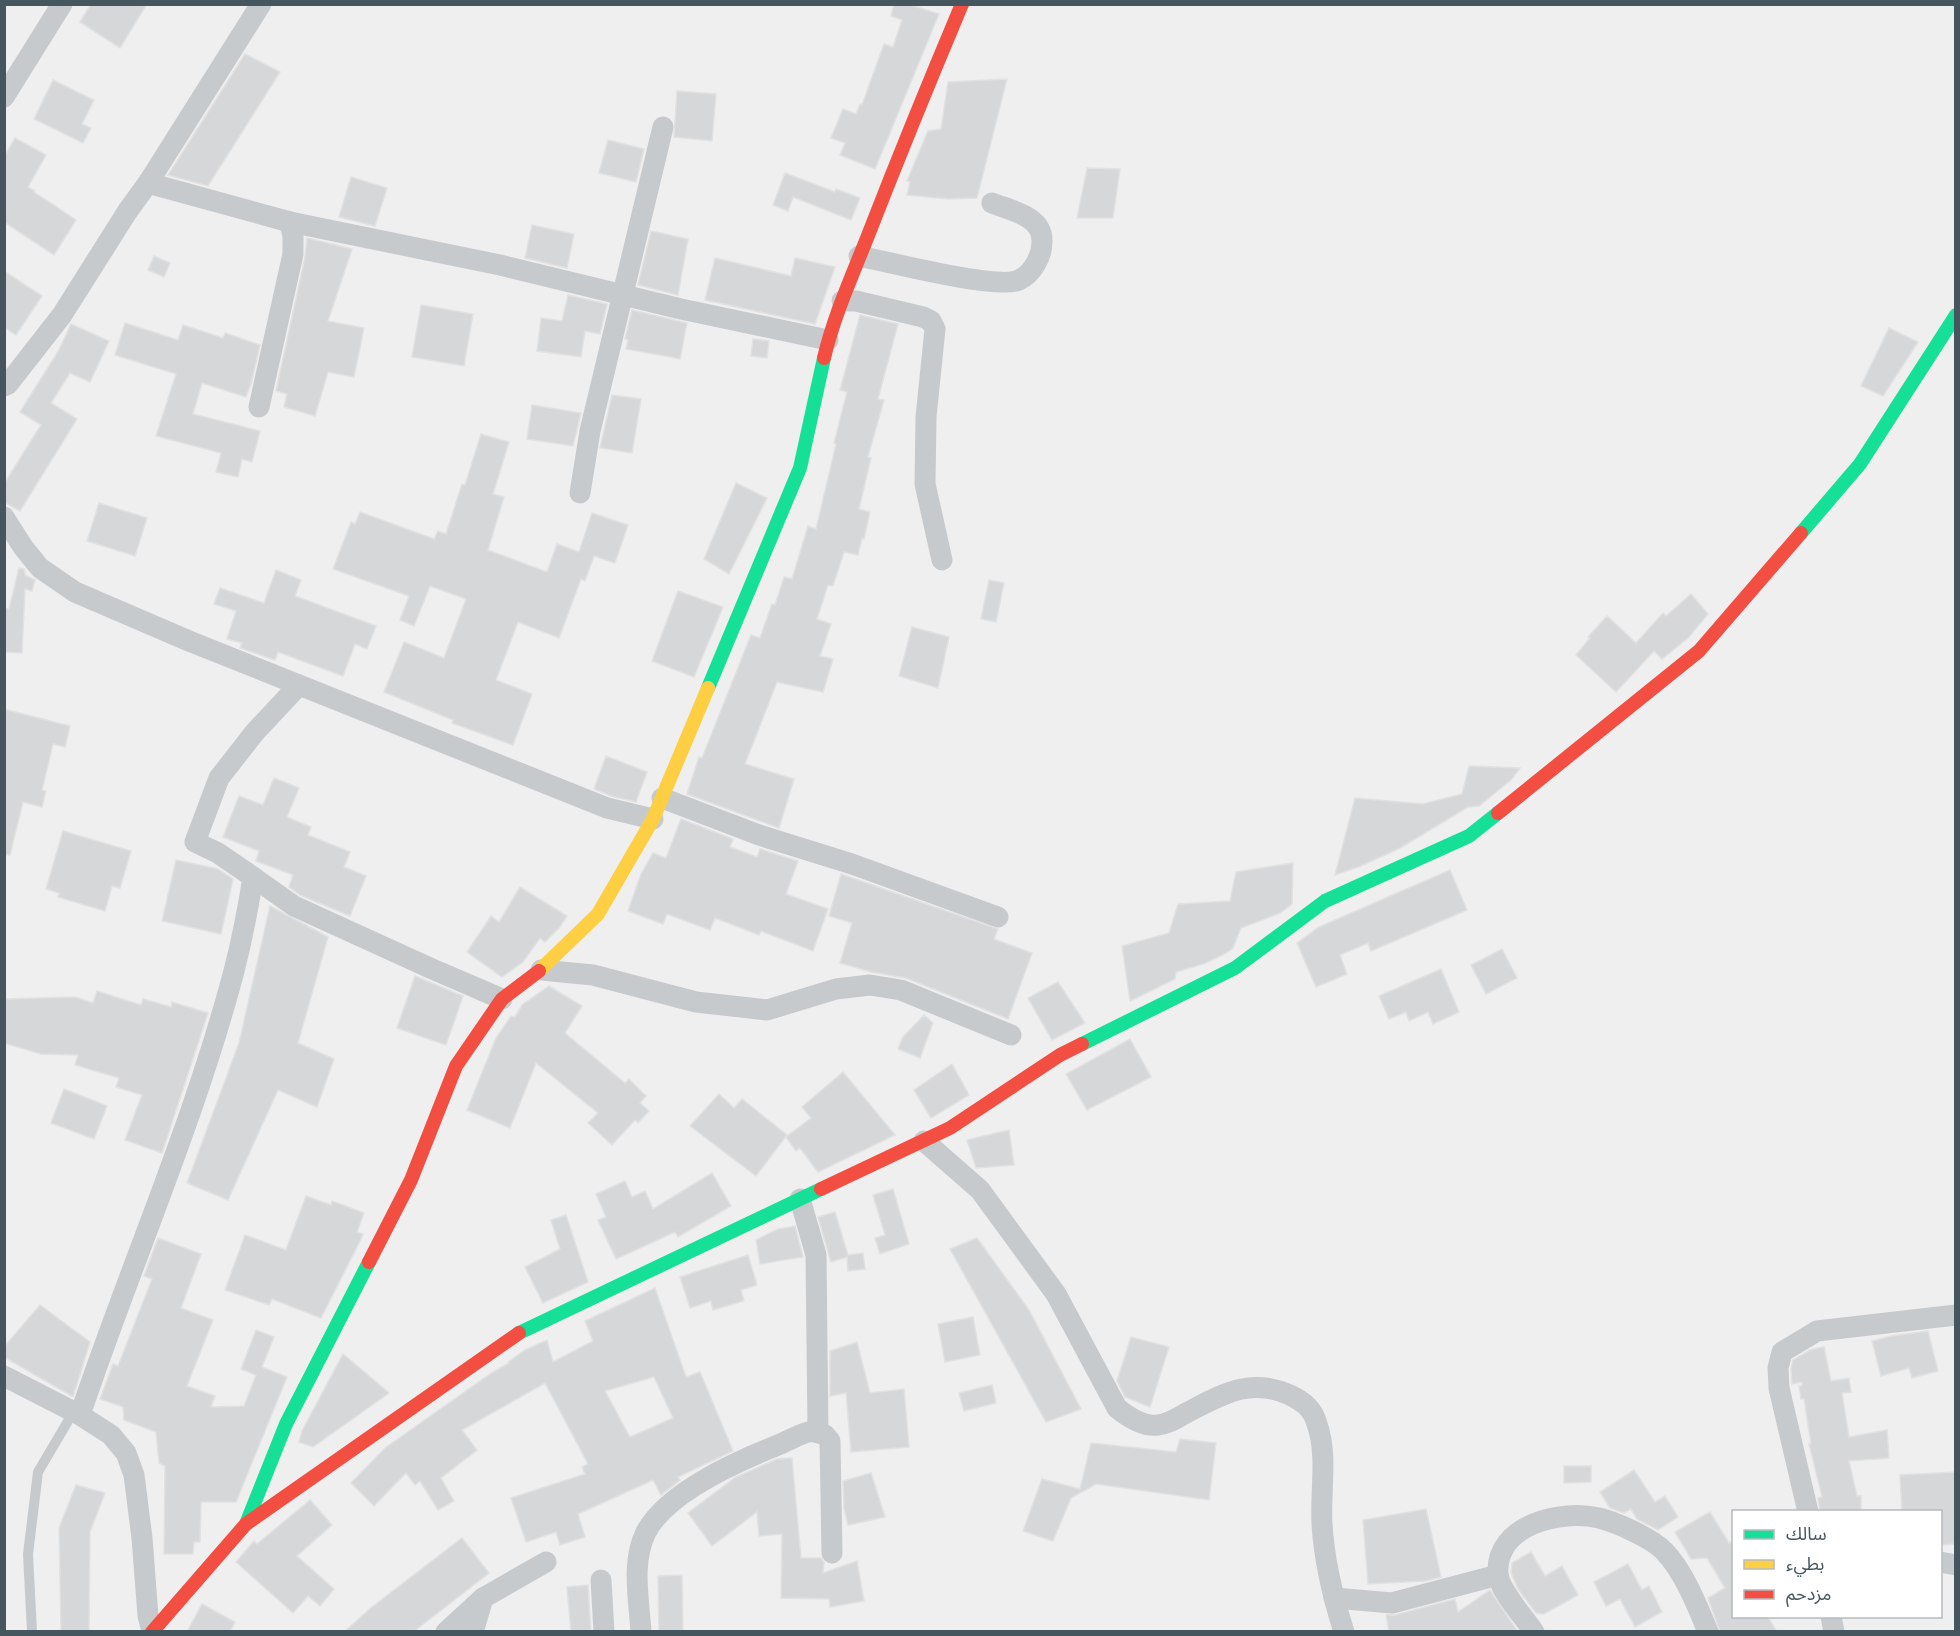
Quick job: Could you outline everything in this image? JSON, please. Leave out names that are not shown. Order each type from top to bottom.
[{"type":"street","points":[[4,97],[62,4]]},
{"type":"street","points":[[4,386],[8,384],[62,315],[261,4]]},
{"type":"street","points":[[246,1524],[286,1424],[411,1180],[456,1066],[502,999],[542,970],[598,914],[653,819],[800,468],[828,340],[896,163],[962,4]]},
{"type":"street","points":[[580,493],[590,431],[663,127]]},
{"type":"street","points":[[148,183],[290,222],[500,265],[681,309],[828,340]]},
{"type":"street","points":[[859,256],[978,280],[1018,281],[1031,271],[1039,257],[1042,243],[1040,229],[1031,218],[992,203]]},
{"type":"street","points":[[260,407],[293,254],[290,222]]},
{"type":"street","points":[[842,301],[856,301],[923,317],[931,321],[935,329],[926,417],[925,484],[942,560]]},
{"type":"street","points":[[152,1632],[246,1524],[516,1335],[950,1128],[1060,1055],[1235,968],[1324,901],[1469,836],[1699,651],[1860,464],[1956,315]]},
{"type":"street","points":[[4,516],[23,547],[40,568],[75,592],[189,641],[607,808],[653,819]]},
{"type":"street","points":[[299,685],[255,732],[219,778],[195,842],[218,854],[294,906],[502,999]]},
{"type":"street","points":[[662,798],[759,835],[852,864],[998,916]]},
{"type":"street","points":[[77,1413],[161,1196],[205,1069],[234,972],[253,877]]},
{"type":"street","points":[[542,970],[593,975],[696,1002],[767,1010],[837,989],[870,985],[901,990],[1011,1035]]},
{"type":"street","points":[[924,1141],[980,1190],[1056,1294],[1117,1408],[1128,1417],[1142,1423],[1157,1425],[1171,1421],[1220,1396],[1238,1389],[1256,1386],[1279,1390],[1299,1399],[1310,1408],[1318,1425],[1322,1447],[1322,1525],[1334,1598],[1344,1632]]},
{"type":"street","points":[[800,1199],[816,1255],[818,1432]]},
{"type":"street","points":[[1808,1510],[1779,1388],[1778,1368],[1782,1352],[1817,1331],[1956,1315]]},
{"type":"street","points":[[4,1376],[77,1413],[111,1435],[126,1453],[134,1475],[148,1616],[152,1632]]},
{"type":"street","points":[[641,1632],[638,1567],[640,1548],[657,1516],[678,1497],[734,1463],[810,1431],[825,1435],[830,1441],[832,1553]]},
{"type":"street","points":[[1534,1632],[1503,1587],[1498,1575],[1499,1560],[1504,1546],[1514,1534],[1555,1518],[1574,1515],[1599,1518],[1627,1528],[1664,1551],[1684,1579],[1708,1632]]},
{"type":"street","points":[[446,1632],[483,1598],[546,1562]]},
{"type":"street","points":[[1334,1598],[1392,1603],[1498,1575]]},
{"type":"street","points":[[601,1580],[604,1632]]},
{"type":"street","points":[[473,1632],[483,1598]]},
{"type":"lane","points":[[32,1632],[28,1554],[38,1472],[77,1413]]},
{"type":"building","points":[[91,4],[147,4],[120,48],[80,22]]},
{"type":"building","points":[[894,4],[908,4],[939,14],[875,169],[840,155],[845,143],[831,138],[843,109],[856,114],[860,104],[862,105],[884,44],[893,47],[902,20],[891,16]]},
{"type":"building","points":[[245,54],[280,72],[208,186],[168,175]]},
{"type":"building","points":[[1007,79],[977,198],[948,199],[907,195],[910,182],[907,181],[928,131],[941,129],[948,82]]},
{"type":"building","points":[[53,80],[94,100],[82,124],[91,128],[83,143],[34,119]]},
{"type":"building","points":[[677,91],[716,94],[712,141],[674,137]]},
{"type":"building","points":[[15,138],[46,155],[28,187],[76,220],[54,255],[4,222],[4,157]]},
{"type":"building","points":[[608,140],[644,149],[636,182],[599,173]]},
{"type":"building","points":[[1087,168],[1120,169],[1113,218],[1077,218]]},
{"type":"building","points":[[785,173],[835,192],[836,189],[860,198],[851,220],[793,197],[788,211],[773,205]]},
{"type":"building","points":[[351,177],[387,188],[375,226],[339,217]]},
{"type":"building","points":[[532,225],[574,234],[567,268],[525,258]]},
{"type":"building","points":[[651,231],[688,239],[678,295],[638,285]]},
{"type":"building","points":[[307,238],[352,249],[328,321],[364,328],[354,377],[328,372],[315,416],[284,407],[287,394],[276,391],[305,257]]},
{"type":"building","points":[[154,256],[170,263],[164,277],[148,270]]},
{"type":"building","points":[[715,258],[791,276],[795,258],[835,267],[815,324],[705,300]]},
{"type":"building","points":[[4,271],[42,296],[16,335],[4,327]]},
{"type":"building","points":[[568,295],[607,304],[600,334],[585,331],[581,357],[537,351],[541,318],[562,321]]},
{"type":"building","points":[[421,305],[473,314],[464,366],[412,357]]},
{"type":"building","points":[[632,310],[687,323],[680,359],[626,349],[628,340],[625,339]]},
{"type":"building","points":[[860,315],[898,324],[878,399],[884,400],[868,457],[871,458],[859,509],[870,512],[864,539],[862,538],[858,555],[844,552],[833,586],[828,585],[817,619],[831,624],[820,656],[833,659],[823,692],[777,682],[745,764],[794,779],[779,828],[687,794],[699,757],[702,758],[751,635],[760,638],[772,604],[775,605],[784,577],[792,579],[808,526],[816,529],[847,392],[840,390]]},
{"type":"building","points":[[125,323],[178,340],[183,325],[223,338],[225,333],[260,345],[246,397],[202,383],[193,414],[260,431],[252,462],[242,459],[238,477],[216,472],[221,453],[156,436],[176,374],[115,355]]},
{"type":"building","points":[[71,324],[109,341],[90,382],[70,373],[51,403],[77,419],[20,511],[4,502],[4,484],[41,425],[20,412],[59,350]]},
{"type":"building","points":[[1889,328],[1918,342],[1883,396],[1861,386]]},
{"type":"building","points":[[753,339],[769,341],[767,358],[751,356]]},
{"type":"building","points":[[612,395],[641,399],[632,453],[600,448]]},
{"type":"building","points":[[532,405],[581,413],[573,446],[527,439]]},
{"type":"building","points":[[481,434],[509,442],[493,494],[504,497],[488,550],[547,572],[557,544],[579,552],[592,513],[628,525],[615,563],[594,556],[585,581],[581,579],[559,638],[518,622],[496,680],[532,694],[513,745],[452,723],[453,720],[384,692],[404,642],[444,658],[466,599],[430,586],[414,626],[400,620],[409,596],[333,569],[351,522],[355,524],[360,512],[434,539],[438,531],[446,534]]},
{"type":"building","points":[[736,483],[767,498],[729,574],[704,559]]},
{"type":"building","points":[[99,503],[147,518],[135,556],[87,541]]},
{"type":"building","points":[[19,568],[24,569],[25,575],[35,580],[32,591],[25,589],[22,653],[4,652],[4,608],[9,609]]},
{"type":"building","points":[[276,570],[301,580],[295,596],[376,626],[367,649],[355,644],[343,676],[278,652],[275,660],[240,648],[242,643],[227,639],[236,611],[214,604],[220,588],[264,603]]},
{"type":"building","points":[[989,580],[1004,583],[996,622],[981,619]]},
{"type":"building","points":[[678,591],[723,607],[694,677],[652,661]]},
{"type":"building","points":[[1691,594],[1708,614],[1688,638],[1662,659],[1654,651],[1616,692],[1576,655],[1590,638],[1588,637],[1607,616],[1636,643],[1663,613],[1666,616]]},
{"type":"building","points":[[912,627],[949,637],[938,688],[899,676]]},
{"type":"building","points":[[4,709],[70,726],[65,747],[53,744],[42,790],[46,791],[42,807],[23,802],[10,855],[4,854]]},
{"type":"building","points":[[606,756],[647,772],[636,802],[594,789]]},
{"type":"building","points":[[1469,766],[1520,768],[1512,779],[1479,806],[1468,807],[1400,848],[1335,875],[1355,798],[1423,804],[1462,794]]},
{"type":"building","points":[[274,778],[299,788],[287,817],[311,827],[308,835],[350,852],[344,867],[366,876],[350,916],[300,895],[289,887],[293,875],[256,861],[259,851],[223,837],[239,796],[263,805]]},
{"type":"building","points":[[681,819],[733,839],[730,847],[757,857],[760,849],[798,861],[786,894],[828,909],[813,951],[761,931],[759,935],[715,918],[710,930],[667,914],[663,924],[628,911],[641,874],[653,853],[666,858]]},
{"type":"building","points":[[63,831],[131,851],[120,888],[112,886],[105,911],[58,897],[59,893],[46,889]]},
{"type":"building","points":[[176,860],[218,869],[233,879],[221,934],[162,921]]},
{"type":"building","points":[[1293,863],[1292,904],[1280,913],[1241,928],[1233,948],[1226,953],[1206,963],[1176,972],[1175,979],[1130,1001],[1122,946],[1169,933],[1178,904],[1230,901],[1236,872]]},
{"type":"building","points":[[1450,870],[1467,910],[1371,951],[1368,943],[1340,955],[1347,974],[1316,987],[1297,943],[1319,927]]},
{"type":"building","points":[[841,874],[998,929],[994,939],[1032,953],[1008,1019],[906,978],[871,972],[840,963],[852,923],[829,916]]},
{"type":"building","points":[[520,887],[567,916],[545,942],[540,938],[523,962],[502,977],[467,952],[491,916],[499,922]]},
{"type":"building","points":[[270,906],[328,937],[298,1043],[334,1059],[317,1107],[278,1090],[228,1200],[187,1183],[239,1043]]},
{"type":"building","points":[[1502,949],[1517,978],[1486,994],[1471,965]]},
{"type":"building","points":[[1441,969],[1459,1012],[1433,1024],[1428,1012],[1409,1021],[1406,1012],[1389,1019],[1379,996]]},
{"type":"building","points":[[415,976],[463,996],[446,1045],[397,1028]]},
{"type":"building","points":[[1058,982],[1085,1023],[1052,1040],[1028,998]]},
{"type":"building","points":[[549,986],[582,1006],[565,1033],[625,1083],[629,1079],[646,1096],[640,1103],[649,1111],[638,1123],[635,1120],[612,1145],[588,1123],[598,1113],[536,1063],[510,1128],[467,1110],[496,1038],[511,1016],[515,1017],[522,1005]]},
{"type":"building","points":[[97,991],[141,1005],[143,999],[171,1007],[172,1002],[208,1013],[162,1153],[125,1140],[142,1095],[116,1087],[119,1078],[75,1065],[78,1055],[41,1054],[4,1043],[4,999],[75,997],[93,1003]]},
{"type":"building","points":[[924,1015],[933,1023],[920,1058],[898,1049],[903,1037]]},
{"type":"building","points":[[1130,1039],[1151,1077],[1087,1110],[1066,1074]]},
{"type":"building","points":[[952,1064],[969,1095],[931,1118],[914,1090]]},
{"type":"building","points":[[843,1072],[895,1135],[818,1172],[800,1148],[796,1151],[786,1137],[811,1118],[802,1107]]},
{"type":"building","points":[[64,1089],[107,1106],[94,1139],[51,1123]]},
{"type":"building","points":[[719,1094],[734,1108],[742,1099],[787,1135],[756,1176],[690,1126]]},
{"type":"building","points":[[1009,1130],[1014,1165],[976,1168],[967,1140]]},
{"type":"building","points":[[712,1173],[731,1206],[678,1237],[675,1232],[616,1259],[598,1220],[606,1217],[596,1194],[625,1181],[632,1197],[645,1191],[653,1209]]},
{"type":"building","points":[[893,1189],[909,1244],[880,1254],[875,1238],[885,1235],[873,1195]]},
{"type":"building","points":[[306,1196],[331,1205],[332,1201],[364,1213],[357,1232],[363,1234],[362,1237],[321,1318],[272,1299],[269,1305],[225,1290],[245,1235],[286,1250]]},
{"type":"building","points":[[835,1212],[848,1255],[863,1253],[865,1269],[848,1271],[847,1257],[831,1262],[818,1217]]},
{"type":"building","points":[[566,1215],[588,1282],[543,1303],[525,1267],[560,1249],[551,1220]]},
{"type":"building","points":[[795,1226],[803,1257],[760,1264],[756,1240],[778,1229]]},
{"type":"building","points":[[158,1238],[201,1254],[181,1308],[213,1320],[187,1386],[215,1396],[211,1407],[244,1406],[256,1375],[241,1369],[256,1330],[274,1337],[262,1367],[287,1377],[236,1502],[201,1502],[200,1542],[194,1542],[193,1554],[164,1554],[165,1466],[159,1463],[156,1432],[124,1420],[123,1407],[100,1399],[113,1364],[118,1366],[152,1279],[144,1276]]},
{"type":"building","points":[[977,1238],[1029,1310],[1081,1409],[1046,1422],[950,1249]]},
{"type":"building","points":[[748,1255],[757,1285],[741,1290],[744,1301],[713,1310],[711,1301],[690,1308],[680,1277]]},
{"type":"building","points":[[655,1288],[686,1377],[700,1372],[733,1451],[678,1477],[680,1480],[661,1495],[653,1480],[578,1514],[585,1537],[560,1545],[556,1532],[526,1542],[511,1498],[585,1474],[582,1467],[588,1464],[545,1383],[462,1430],[477,1450],[441,1478],[454,1501],[438,1510],[420,1481],[415,1485],[406,1473],[374,1506],[351,1483],[385,1448],[525,1350],[547,1340],[553,1362],[593,1341],[585,1321]],"holes":[[[654,1377],[673,1418],[630,1437],[605,1391]]]},
{"type":"building","points":[[40,1305],[90,1342],[73,1397],[4,1357],[4,1347]]},
{"type":"building","points":[[973,1317],[980,1355],[945,1362],[938,1324]]},
{"type":"building","points":[[1928,1331],[1938,1371],[1912,1378],[1909,1368],[1881,1376],[1872,1341]]},
{"type":"building","points":[[1131,1337],[1169,1347],[1150,1407],[1125,1397],[1117,1381]]},
{"type":"building","points":[[857,1342],[870,1393],[904,1389],[909,1447],[851,1452],[846,1393],[830,1396],[830,1351]]},
{"type":"building","points":[[1824,1347],[1831,1381],[1849,1378],[1851,1392],[1842,1393],[1849,1437],[1887,1430],[1889,1458],[1849,1461],[1857,1496],[1861,1496],[1861,1510],[1820,1510],[1818,1498],[1822,1497],[1809,1444],[1811,1444],[1804,1399],[1801,1399],[1799,1386],[1802,1386],[1802,1382],[1792,1384],[1791,1369],[1793,1360],[1810,1350]]},
{"type":"building","points":[[343,1354],[389,1393],[313,1447],[299,1442],[302,1431]]},
{"type":"building","points":[[992,1385],[996,1403],[964,1411],[959,1393]]},
{"type":"building","points":[[1180,1439],[1216,1443],[1209,1500],[1096,1484],[1071,1498],[1053,1541],[1023,1531],[1042,1479],[1080,1489],[1091,1443],[1176,1452]]},
{"type":"building","points":[[792,1458],[801,1558],[821,1558],[824,1562],[823,1573],[857,1561],[864,1601],[830,1607],[829,1599],[781,1598],[782,1534],[759,1536],[757,1512],[712,1546],[688,1513],[736,1477],[777,1459]]},
{"type":"building","points":[[1564,1466],[1591,1466],[1591,1482],[1564,1483]]},
{"type":"building","points":[[1634,1470],[1655,1502],[1665,1496],[1678,1517],[1658,1530],[1637,1519],[1631,1509],[1624,1513],[1610,1508],[1600,1492]]},
{"type":"building","points":[[1956,1472],[1956,1544],[1942,1545],[1942,1510],[1902,1510],[1900,1475]]},
{"type":"building","points":[[871,1473],[885,1517],[848,1525],[844,1509],[843,1481]]},
{"type":"building","points":[[76,1485],[105,1493],[90,1532],[89,1632],[61,1632],[59,1528]]},
{"type":"building","points":[[310,1500],[332,1525],[297,1556],[334,1589],[320,1606],[308,1596],[293,1613],[236,1562],[254,1541],[257,1544]]},
{"type":"building","points":[[1426,1509],[1441,1577],[1425,1581],[1368,1584],[1363,1520]]},
{"type":"building","points":[[1710,1512],[1729,1543],[1732,1541],[1732,1618],[1769,1618],[1777,1632],[1720,1632],[1708,1598],[1725,1588],[1707,1558],[1691,1559],[1675,1532]]},
{"type":"building","points":[[462,1538],[489,1573],[413,1632],[344,1632],[372,1607]]},
{"type":"building","points":[[1531,1552],[1545,1576],[1562,1566],[1578,1595],[1544,1614],[1536,1613],[1518,1589],[1511,1573],[1512,1563]]},
{"type":"building","points":[[1628,1564],[1642,1590],[1649,1586],[1662,1612],[1635,1627],[1620,1599],[1606,1606],[1594,1582]]},
{"type":"building","points":[[682,1575],[683,1632],[659,1632],[658,1576]]},
{"type":"building","points":[[588,1585],[591,1632],[571,1632],[567,1587]]},
{"type":"building","points":[[1490,1590],[1518,1632],[1389,1632],[1386,1615],[1395,1615],[1455,1599],[1458,1612]]},
{"type":"building","points":[[202,1604],[235,1622],[230,1632],[187,1632]]},
{"type":"traffic: fast","points":[[1801,533],[1860,464],[1956,315]]},
{"type":"traffic: fast","points":[[708,688],[800,468],[824,358]]},
{"type":"traffic: fast","points":[[1082,1044],[1235,968],[1325,901],[1469,836],[1498,813]]},
{"type":"traffic: fast","points":[[519,1333],[821,1189]]},
{"type":"traffic: fast","points":[[246,1524],[286,1424],[369,1262]]},
{"type":"traffic: slow","points":[[539,971],[598,914],[653,819],[708,688]]},
{"type":"traffic: jam","points":[[824,358],[844,295],[962,4]]},
{"type":"traffic: jam","points":[[1498,813],[1699,651],[1801,533]]},
{"type":"traffic: jam","points":[[369,1262],[411,1180],[456,1066],[502,999],[539,971]]},
{"type":"traffic: jam","points":[[821,1189],[950,1128],[1060,1055],[1082,1044]]},
{"type":"traffic: jam","points":[[152,1632],[246,1524],[519,1333]]}]
